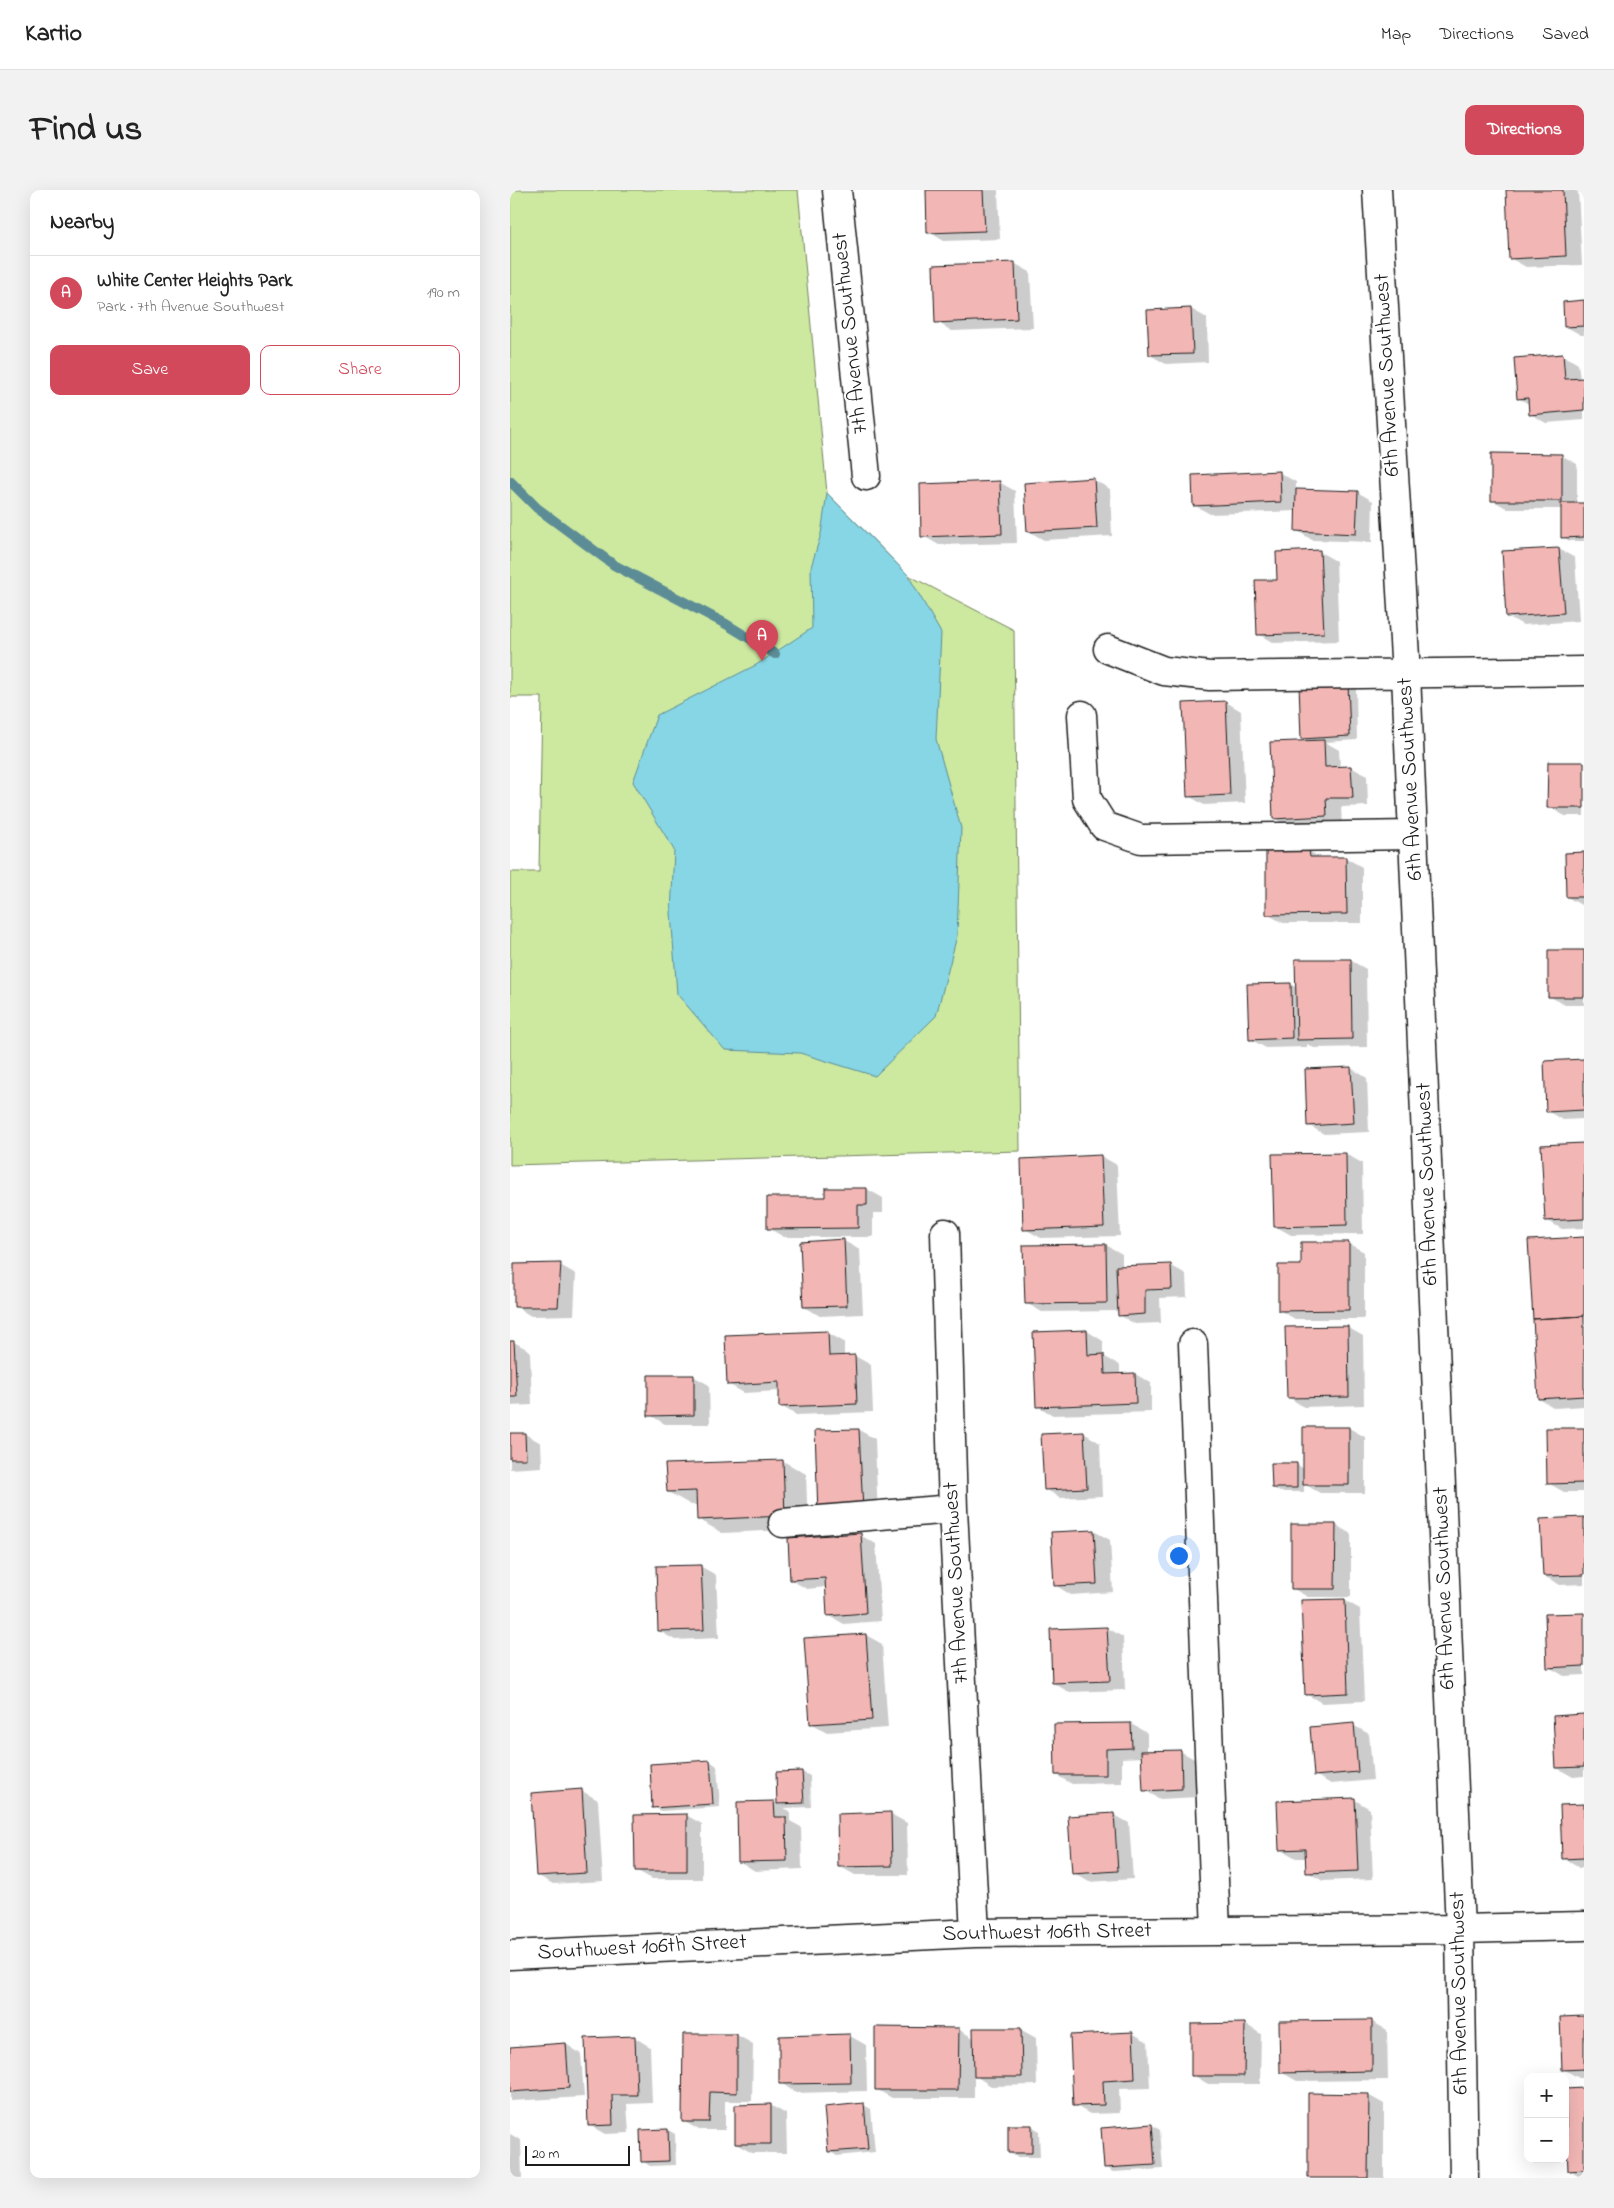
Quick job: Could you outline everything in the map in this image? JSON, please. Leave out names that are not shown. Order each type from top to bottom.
[{"type":"street","name":"7th Avenue Southwest","points":[[837,190],[866,476]]},
{"type":"street","name":"6th Avenue Southwest","points":[[1377,190],[1406,674],[1460,1929],[1464,2178]]},
{"type":"street","points":[[1108,650],[1164,671],[1210,676],[1584,671]]},
{"type":"street","points":[[1082,715],[1087,800],[1104,826],[1141,839],[1413,835]]},
{"type":"street","name":"7th Avenue Southwest","points":[[945,1233],[953,1509],[975,1933]]},
{"type":"street","points":[[1193,1344],[1216,1931]]},
{"type":"street","points":[[783,1523],[953,1509]]},
{"type":"street","name":"Southwest 106th Street","points":[[510,1955],[975,1933],[1460,1929],[1584,1926]]},
{"type":"green space","points":[[510,190],[798,190],[827,493],[908,575],[1014,630],[1020,1151],[510,1165],[510,872],[539,872],[542,697],[510,697]]},
{"type":"water","points":[[827,493],[908,575],[941,633],[936,739],[961,828],[957,936],[936,1016],[875,1076],[800,1053],[725,1050],[677,994],[671,913],[674,850],[633,782],[657,715],[756,665],[812,628],[811,567],[821,534]]},
{"type":"building","points":[[926,190],[983,190],[985,231],[927,233]]},
{"type":"building","points":[[1506,190],[1563,190],[1566,256],[1509,259]]},
{"type":"building","points":[[1015,262],[1017,319],[935,323],[933,265]]},
{"type":"building","points":[[1584,300],[1584,326],[1564,327],[1563,302]]},
{"type":"building","points":[[1191,308],[1193,354],[1149,355],[1147,310]]},
{"type":"building","points":[[1563,354],[1565,379],[1584,378],[1584,410],[1529,415],[1528,398],[1517,399],[1514,358]]},
{"type":"building","points":[[1491,453],[1562,454],[1562,501],[1491,501]]},
{"type":"building","points":[[1280,471],[1281,502],[1193,506],[1192,475]]},
{"type":"building","points":[[1094,478],[1097,528],[1027,532],[1024,483]]},
{"type":"building","points":[[1000,481],[1002,534],[921,537],[920,484]]},
{"type":"building","points":[[1296,489],[1358,491],[1356,534],[1295,531]]},
{"type":"building","points":[[1561,503],[1584,503],[1584,537],[1561,538]]},
{"type":"building","points":[[1559,548],[1564,613],[1506,617],[1502,551]]},
{"type":"building","points":[[1320,550],[1324,633],[1257,635],[1255,580],[1277,580],[1276,552]]},
{"type":"building","points":[[1348,683],[1350,736],[1301,739],[1299,685]]},
{"type":"building","points":[[1226,701],[1230,795],[1187,797],[1183,703]]},
{"type":"building","points":[[1324,740],[1325,767],[1351,766],[1353,798],[1326,798],[1327,816],[1273,819],[1270,742]]},
{"type":"building","points":[[1548,762],[1584,762],[1584,808],[1547,808]]},
{"type":"building","points":[[1266,850],[1309,850],[1310,857],[1346,857],[1347,914],[1266,915]]},
{"type":"building","points":[[1584,852],[1584,897],[1566,897],[1565,853]]},
{"type":"building","points":[[1548,950],[1584,950],[1584,997],[1548,997]]},
{"type":"building","points":[[1295,959],[1351,959],[1352,1039],[1297,1040]]},
{"type":"building","points":[[1291,983],[1292,1038],[1249,1040],[1247,984]]},
{"type":"building","points":[[1584,1059],[1584,1110],[1546,1112],[1544,1061]]},
{"type":"building","points":[[1351,1067],[1354,1123],[1307,1126],[1305,1069]]},
{"type":"building","points":[[1584,1143],[1584,1219],[1545,1221],[1541,1145]]},
{"type":"building","points":[[1346,1153],[1347,1225],[1274,1227],[1272,1154]]},
{"type":"building","points":[[1101,1155],[1104,1227],[1023,1230],[1021,1159]]},
{"type":"building","points":[[825,1188],[867,1188],[867,1205],[858,1205],[858,1228],[767,1229],[767,1197],[825,1197]]},
{"type":"building","points":[[1584,1237],[1584,1316],[1533,1319],[1528,1240]]},
{"type":"building","points":[[844,1239],[847,1306],[803,1307],[800,1242]]},
{"type":"building","points":[[1301,1242],[1349,1242],[1349,1310],[1278,1311],[1278,1265],[1301,1265]]},
{"type":"building","points":[[1106,1244],[1107,1303],[1025,1304],[1023,1245]]},
{"type":"building","points":[[561,1263],[558,1307],[514,1307],[514,1264]]},
{"type":"building","points":[[1171,1264],[1172,1289],[1145,1290],[1145,1314],[1118,1316],[1116,1266]]},
{"type":"building","points":[[1584,1316],[1584,1396],[1538,1399],[1533,1319]]},
{"type":"building","points":[[1348,1326],[1349,1397],[1287,1398],[1285,1327]]},
{"type":"building","points":[[1087,1330],[1088,1355],[1104,1354],[1105,1374],[1135,1373],[1136,1403],[1036,1407],[1033,1332]]},
{"type":"building","points":[[828,1331],[829,1356],[855,1355],[857,1404],[779,1407],[779,1382],[727,1385],[725,1335]]},
{"type":"building","points":[[510,1341],[514,1341],[517,1397],[510,1397]]},
{"type":"building","points":[[648,1375],[694,1375],[694,1415],[648,1416]]},
{"type":"building","points":[[1303,1427],[1349,1427],[1349,1485],[1303,1485]]},
{"type":"building","points":[[1546,1428],[1584,1428],[1584,1483],[1547,1484]]},
{"type":"building","points":[[859,1429],[863,1511],[818,1513],[815,1430]]},
{"type":"building","points":[[1084,1432],[1087,1488],[1044,1490],[1041,1434]]},
{"type":"building","points":[[510,1433],[525,1433],[526,1459],[510,1459]]},
{"type":"building","points":[[783,1460],[785,1516],[697,1520],[696,1491],[667,1492],[665,1464]]},
{"type":"building","points":[[1271,1463],[1297,1463],[1297,1488],[1272,1488]]},
{"type":"building","points":[[1584,1517],[1584,1575],[1543,1576],[1540,1519]]},
{"type":"building","points":[[1291,1524],[1336,1524],[1335,1589],[1291,1589]]},
{"type":"building","points":[[1094,1530],[1097,1584],[1054,1586],[1051,1532]]},
{"type":"building","points":[[861,1533],[866,1613],[827,1616],[825,1578],[790,1580],[788,1538]]},
{"type":"building","points":[[701,1565],[704,1630],[658,1631],[656,1566]]},
{"type":"building","points":[[1345,1599],[1348,1693],[1305,1695],[1301,1600]]},
{"type":"building","points":[[1584,1613],[1584,1666],[1547,1668],[1545,1614]]},
{"type":"building","points":[[1107,1627],[1110,1681],[1052,1683],[1050,1629]]},
{"type":"building","points":[[866,1634],[872,1720],[810,1724],[804,1638]]},
{"type":"building","points":[[1584,1714],[1584,1767],[1556,1768],[1553,1716]]},
{"type":"building","points":[[1131,1723],[1132,1748],[1106,1749],[1106,1775],[1055,1775],[1054,1724]]},
{"type":"building","points":[[1354,1723],[1358,1772],[1314,1776],[1310,1727]]},
{"type":"building","points":[[1181,1750],[1182,1789],[1143,1791],[1141,1751]]},
{"type":"building","points":[[710,1760],[713,1804],[652,1808],[650,1764]]},
{"type":"building","points":[[802,1771],[804,1803],[777,1804],[776,1772]]},
{"type":"building","points":[[582,1789],[587,1873],[536,1876],[531,1793]]},
{"type":"building","points":[[1355,1798],[1358,1871],[1306,1873],[1305,1849],[1279,1850],[1277,1801]]},
{"type":"building","points":[[774,1801],[775,1817],[786,1817],[787,1861],[738,1862],[737,1802]]},
{"type":"building","points":[[1584,1804],[1584,1858],[1562,1859],[1560,1805]]},
{"type":"building","points":[[891,1812],[892,1866],[838,1867],[837,1814]]},
{"type":"building","points":[[1114,1813],[1118,1871],[1072,1874],[1068,1816]]},
{"type":"building","points":[[687,1814],[687,1871],[635,1871],[634,1815]]},
{"type":"building","points":[[1584,2016],[1584,2069],[1562,2070],[1560,2017]]},
{"type":"building","points":[[1372,2020],[1372,2071],[1280,2073],[1279,2021]]},
{"type":"building","points":[[1245,2023],[1244,2076],[1191,2076],[1191,2024]]},
{"type":"building","points":[[875,2027],[959,2028],[958,2090],[875,2090]]},
{"type":"building","points":[[973,2028],[1021,2028],[1022,2077],[974,2077]]},
{"type":"building","points":[[1133,2032],[1135,2079],[1103,2081],[1104,2105],[1073,2106],[1070,2035]]},
{"type":"building","points":[[683,2034],[737,2034],[737,2093],[710,2092],[709,2122],[682,2122]]},
{"type":"building","points":[[850,2034],[851,2083],[779,2084],[779,2036]]},
{"type":"building","points":[[635,2036],[637,2095],[612,2095],[613,2125],[588,2126],[585,2038]]},
{"type":"building","points":[[566,2043],[569,2088],[510,2092],[510,2047]]},
{"type":"building","points":[[1584,2088],[1584,2170],[1568,2171],[1569,2089]]},
{"type":"building","points":[[1308,2093],[1369,2094],[1368,2178],[1308,2178]]},
{"type":"building","points":[[864,2103],[868,2149],[828,2152],[824,2107]]},
{"type":"building","points":[[771,2104],[771,2144],[735,2144],[735,2105]]},
{"type":"building","points":[[1152,2124],[1155,2165],[1104,2168],[1101,2128]]},
{"type":"building","points":[[1008,2125],[1032,2125],[1032,2153],[1008,2153]]},
{"type":"building","points":[[668,2129],[669,2161],[641,2162],[640,2130]]},
{"type":"waterway","points":[[510,481],[537,508],[614,565],[726,624],[775,654]]},
{"type":"place","name":"White Center Heights Park","points":[[762,661]]}]
